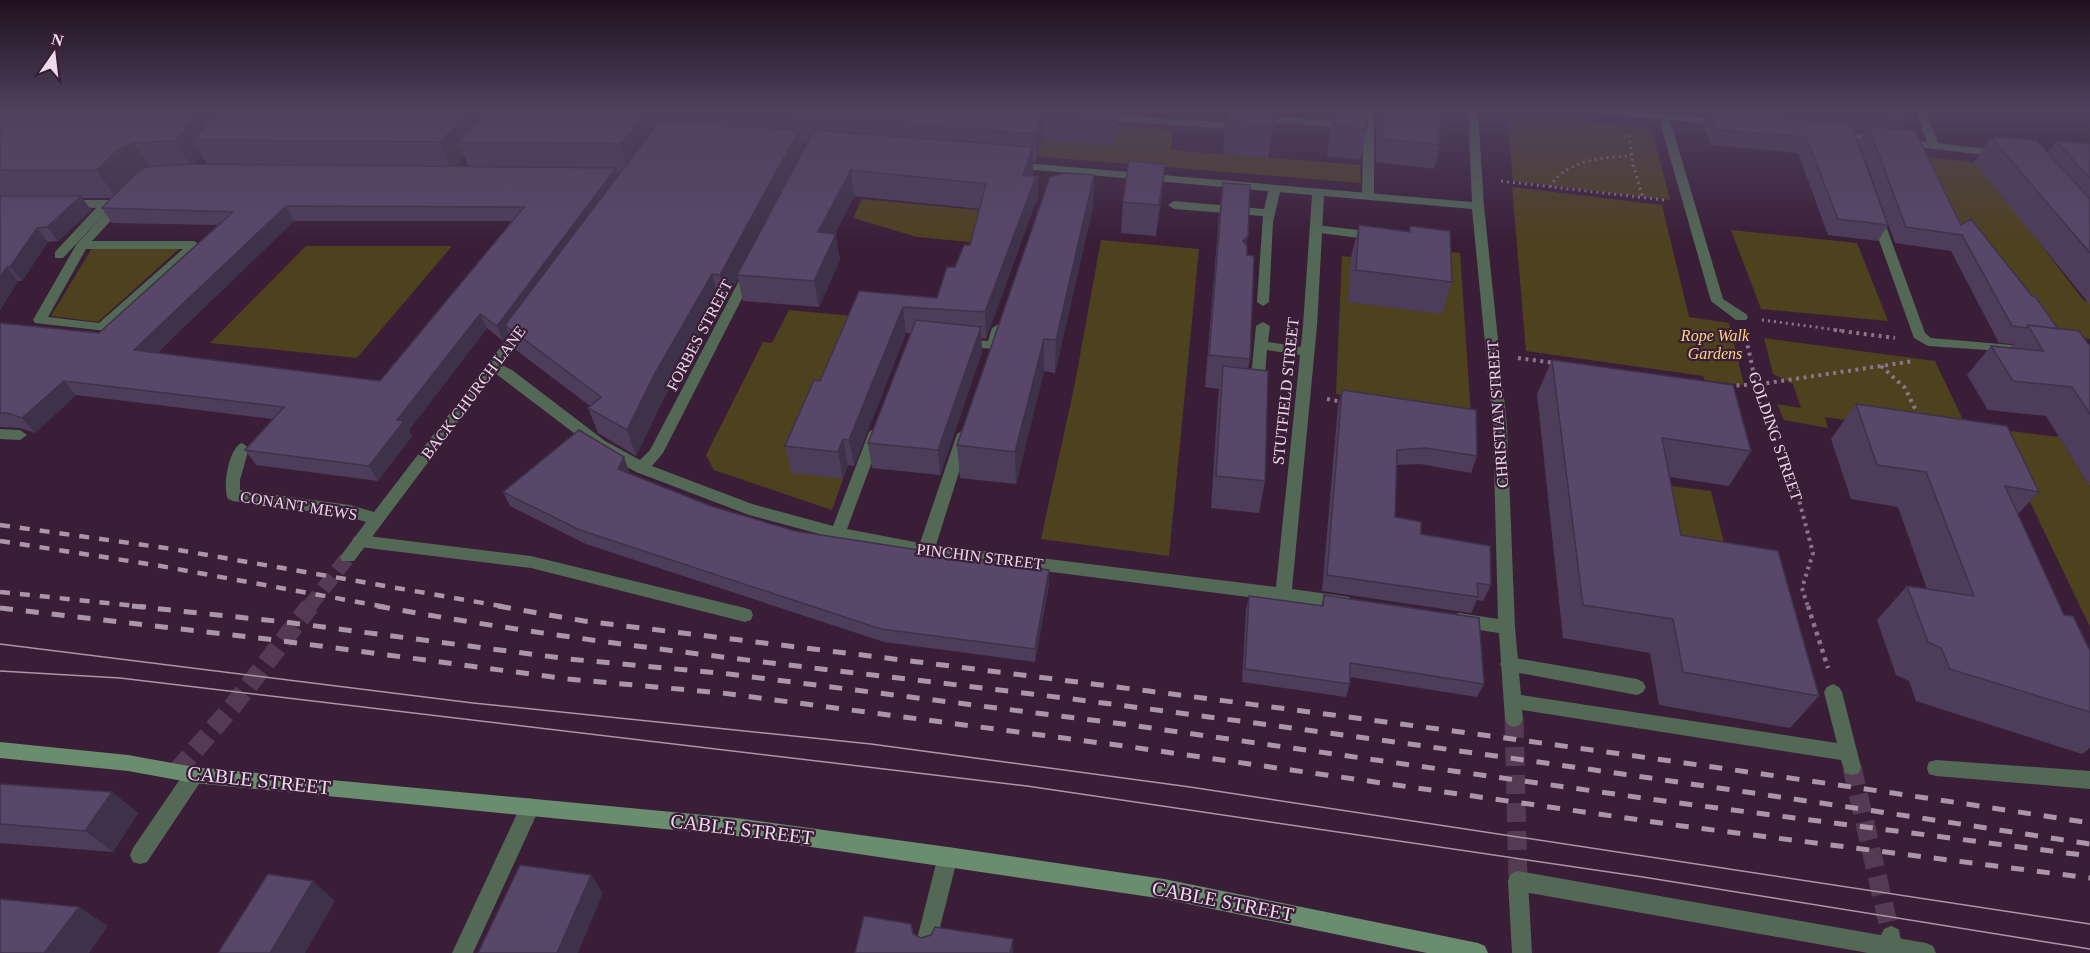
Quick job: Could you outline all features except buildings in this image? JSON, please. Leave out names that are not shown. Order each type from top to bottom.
[{"type":"main road","name":"CABLE STREET","points":[[0,750],[128,763],[194,775],[736,827],[948,856],[1164,889],[1443,949],[1478,953]]},
{"type":"street","points":[[1368,155],[1368,195]]},
{"type":"street","name":"CHRISTIAN STREET","points":[[1476,155],[1478,206],[1495,355],[1500,426],[1507,627],[1514,710],[1850,760],[1833,692]]},
{"type":"street","points":[[1675,155],[1717,301],[1741,317]]},
{"type":"street","points":[[999,164],[1478,206]]},
{"type":"street","points":[[1076,187],[1080,170]]},
{"type":"street","points":[[1263,302],[1260,274],[1267,222],[1275,188]]},
{"type":"street","name":"STUTFIELD STREET","points":[[1283,594],[1307,352],[1318,191]]},
{"type":"street","points":[[1870,197],[1924,338],[2029,351]]},
{"type":"street","points":[[59,204],[117,202]]},
{"type":"street","points":[[82,245],[194,245],[102,328],[40,320],[82,245],[117,202]]},
{"type":"street","points":[[59,255],[117,202]]},
{"type":"street","points":[[1174,205],[1270,213]]},
{"type":"street","points":[[1316,229],[1386,237]]},
{"type":"street","name":"FORBES STREET","points":[[641,468],[656,453],[755,262]]},
{"type":"street","name":"BACK CHURCH LANE","points":[[348,557],[535,310]]},
{"type":"street","points":[[947,342],[992,352],[1005,313]]},
{"type":"street","points":[[1257,390],[1263,326]]},
{"type":"street","points":[[1261,345],[1307,352]]},
{"type":"street","name":"PINCHIN STREET","points":[[494,367],[507,373],[600,445],[641,468],[749,509],[838,533],[926,550],[1364,606]]},
{"type":"street","points":[[838,533],[880,423]]},
{"type":"street","points":[[926,550],[968,424]]},
{"type":"street","points":[[0,434],[20,435]]},
{"type":"street","name":"CONANT MEWS","points":[[242,448],[232,480],[233,495],[350,511],[377,519]]},
{"type":"street","points":[[360,541],[531,562],[745,615]]},
{"type":"street","points":[[1444,617],[1507,627]]},
{"type":"street","points":[[1509,664],[1637,687]]},
{"type":"street","points":[[1936,768],[2090,780]]},
{"type":"street","points":[[140,855],[194,775]]},
{"type":"street","points":[[462,953],[530,807]]},
{"type":"street","points":[[926,942],[948,856]]},
{"type":"street","points":[[1522,953],[1518,881],[1893,945],[1926,953]]},
{"type":"path","points":[[1550,187],[1560,175],[1593,159],[1631,156],[1642,198]]},
{"type":"path","points":[[1477,178],[1690,204]]},
{"type":"path","points":[[1726,385],[1761,384],[1924,359],[1924,338],[1741,317]]},
{"type":"path","name":"GOLDING STREET","points":[[1741,317],[1753,370],[1761,384],[1799,500],[1813,553],[1802,588],[1832,680],[1833,692]]},
{"type":"path","points":[[1495,355],[1556,363]]},
{"type":"path","points":[[1880,365],[1905,388],[1923,426]]},
{"type":"path","points":[[1302,395],[1352,403]]},
{"type":"green space","points":[[1024,155],[1240,155],[1360,165],[1361,183]]},
{"type":"green space","points":[[1511,155],[1659,155],[1670,200],[1513,181]]},
{"type":"green space","points":[[1910,155],[1978,163],[2084,301],[2090,302],[2090,339],[2053,335],[2014,306]]},
{"type":"green space","name":"Rope Walk Gardens","points":[[1512,187],[1662,205],[1689,317],[1729,323],[1744,385],[1705,380],[1703,376],[1526,351]]},
{"type":"green space","points":[[862,199],[1020,214],[1012,246],[917,237],[853,218]]},
{"type":"green space","points":[[1731,230],[1857,243],[1888,321],[1761,309]]},
{"type":"green space","points":[[1101,240],[1199,249],[1169,556],[1041,539],[1075,383]]},
{"type":"green space","points":[[306,246],[452,246],[357,358],[210,343]]},
{"type":"green space","points":[[1402,247],[1460,253],[1471,415],[1336,394],[1342,256],[1351,257]]},
{"type":"green space","points":[[92,248],[179,249],[98,322],[51,316]]},
{"type":"green space","points":[[789,310],[863,317],[843,479],[832,510],[714,470],[706,455],[763,342],[772,343]]},
{"type":"green space","points":[[1764,338],[1935,361],[1972,439],[1825,417],[1828,428],[1784,420],[1777,404],[1801,408],[1793,384],[1773,374]]},
{"type":"green space","points":[[1995,429],[2059,437],[2090,487],[2090,627]]},
{"type":"green space","points":[[1670,486],[1711,491],[1730,566],[1683,558]]},
{"type":"tunnel","points":[[309,607],[348,557]]},
{"type":"tunnel","points":[[177,771],[232,707],[310,606]]},
{"type":"tunnel","points":[[1514,719],[1518,881]]},
{"type":"tunnel","points":[[1852,767],[1891,936]]},
{"type":"tram line","points":[[0,644],[473,703],[871,744],[1190,787],[2090,924]]},
{"type":"tram line","points":[[0,671],[120,678],[1027,786],[1643,877],[2090,949]]},
{"type":"railway","points":[[0,525],[173,549],[506,607]]},
{"type":"railway","points":[[0,541],[155,565],[385,607]]},
{"type":"railway","points":[[0,592],[146,607]]},
{"type":"railway","points":[[132,606],[285,622],[569,659],[729,674],[1123,724],[1671,802],[2090,856]]},
{"type":"railway","points":[[377,606],[657,649],[1032,694],[1488,755],[2090,844]]},
{"type":"railway","points":[[498,606],[584,621],[1149,691],[1526,741],[2090,823]]},
{"type":"railway","points":[[0,608],[275,640],[568,679],[722,693],[1124,746],[1682,826],[2090,878]]}]
